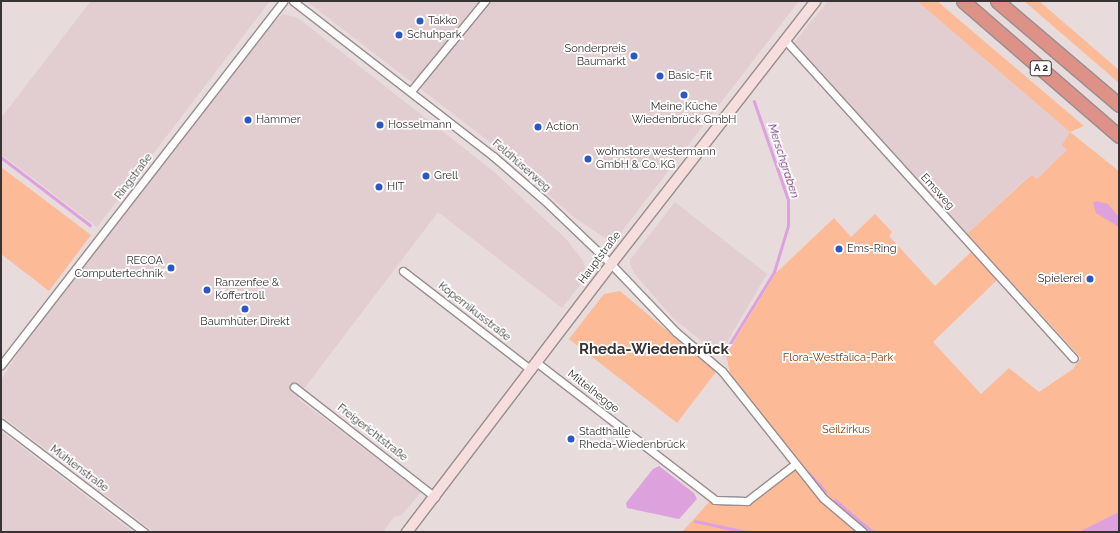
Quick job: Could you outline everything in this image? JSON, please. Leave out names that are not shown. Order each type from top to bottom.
[{"type":"highway","name":"A 2","points":[[963,1],[1119,136]]},
{"type":"highway","name":"A 2","points":[[997,1],[1119,105]]},
{"type":"street","name":"Ringstraße","points":[[1,365],[283,1]]},
{"type":"street","name":"Feldhüserweg","points":[[294,1],[411,91],[504,166],[611,264]]},
{"type":"street","points":[[411,91],[485,1]]},
{"type":"street","name":"Hauptstraße","points":[[407,532],[611,264],[816,1]]},
{"type":"street","name":"Emsweg","points":[[786,41],[1073,358]]},
{"type":"street","points":[[611,264],[676,332],[722,371],[823,498],[863,532]]},
{"type":"street","name":"Kopernikusstraße","points":[[403,271],[534,366]]},
{"type":"street","name":"Mittelhegge","points":[[534,366],[715,500],[747,501],[795,464]]},
{"type":"street","name":"Freigerichtstraße","points":[[294,387],[435,497]]},
{"type":"street","name":"Mühlenstraße","points":[[1,423],[144,532]]},
{"type":"shaded area","points":[[91,1],[270,1],[97,227],[1,154],[1,118]]},
{"type":"shaded area","points":[[306,1],[799,1],[616,239],[610,241],[572,216],[491,143]]},
{"type":"shaded area","points":[[828,1],[917,1],[1070,132],[1068,150],[1037,179],[1030,175],[967,234],[794,43]]},
{"type":"shaded area","points":[[283,14],[298,18],[493,171],[566,239],[583,261],[587,276],[562,308],[438,212],[297,398],[421,492],[402,515],[394,517],[384,530],[386,532],[154,532],[1,415],[1,380],[24,344],[263,35]]},
{"type":"shaded area","points":[[1096,201],[1108,204],[1119,217],[1119,227],[1096,213],[1093,203]]},
{"type":"shaded area","points":[[675,202],[767,274],[719,355],[673,318],[634,273],[630,264],[630,260]]},
{"type":"shaded area","points":[[1,431],[133,532],[1,532]]},
{"type":"shaded area","points":[[659,466],[694,493],[697,499],[679,519],[627,508],[626,503],[653,469]]},
{"type":"shaded area","points":[[1119,512],[1119,532],[1079,532]]},
{"type":"green space","points":[[917,1],[937,1],[1084,126],[1070,132]]},
{"type":"green space","points":[[1024,1],[1039,1],[1119,70],[1119,83]]},
{"type":"green space","name":"Flora-Westfalica-Park","points":[[1070,132],[1119,171],[1119,532],[682,532],[711,500],[748,504],[800,464],[731,378],[726,355],[776,273],[834,218],[851,237],[875,214],[892,232],[889,236],[935,286],[971,252],[997,280],[933,342],[981,394],[1009,368],[1039,392],[1073,369],[1081,358],[967,234],[1031,175],[1037,179],[1067,150],[1062,145]]},
{"type":"green space","points":[[1,167],[91,235],[49,291],[1,254]]},
{"type":"green space","points":[[620,291],[716,372],[677,423],[569,339],[604,294]]},
{"type":"waterway","name":"Merschgraben","points":[[723,355],[774,272],[788,226],[788,200],[754,102]]},
{"type":"waterway","points":[[1,157],[90,225]]},
{"type":"waterway","points":[[809,473],[826,492]]},
{"type":"waterway","points":[[835,500],[873,532]]},
{"type":"waterway","points":[[695,521],[746,532]]},
{"type":"place","name":"Takko","points":[[420,21]]},
{"type":"place","name":"Schuhpark","points":[[399,35]]},
{"type":"place","name":"Sonderpreis Baumarkt","points":[[634,56]]},
{"type":"place","name":"Basic-Fit","points":[[660,76]]},
{"type":"place","name":"Meine Küche Wiedenbrück GmbH","points":[[684,95]]},
{"type":"place","name":"Hammer","points":[[248,120]]},
{"type":"place","name":"Hosselmann","points":[[380,125]]},
{"type":"place","name":"Action","points":[[538,127]]},
{"type":"place","name":"wohnstore westermann GmbH & Co. KG","points":[[588,159]]},
{"type":"place","name":"Grell","points":[[426,176]]},
{"type":"place","name":"HIT","points":[[379,187]]},
{"type":"place","name":"Ems-Ring","points":[[839,249]]},
{"type":"place","name":"RECOA Computertechnik","points":[[171,268]]},
{"type":"place","name":"Spielerei","points":[[1090,279]]},
{"type":"place","name":"Ranzenfee & Koffertroll","points":[[207,290]]},
{"type":"place","name":"Baumhüter Direkt","points":[[245,309]]},
{"type":"place","name":"Stadthalle Rheda-Wiedenbrück","points":[[571,439]]},
{"type":"district","name":"Rheda-Wiedenbrück","points":[[654,350]]},
{"type":"park label","name":"Seilzirkus","points":[[846,430]]}]
